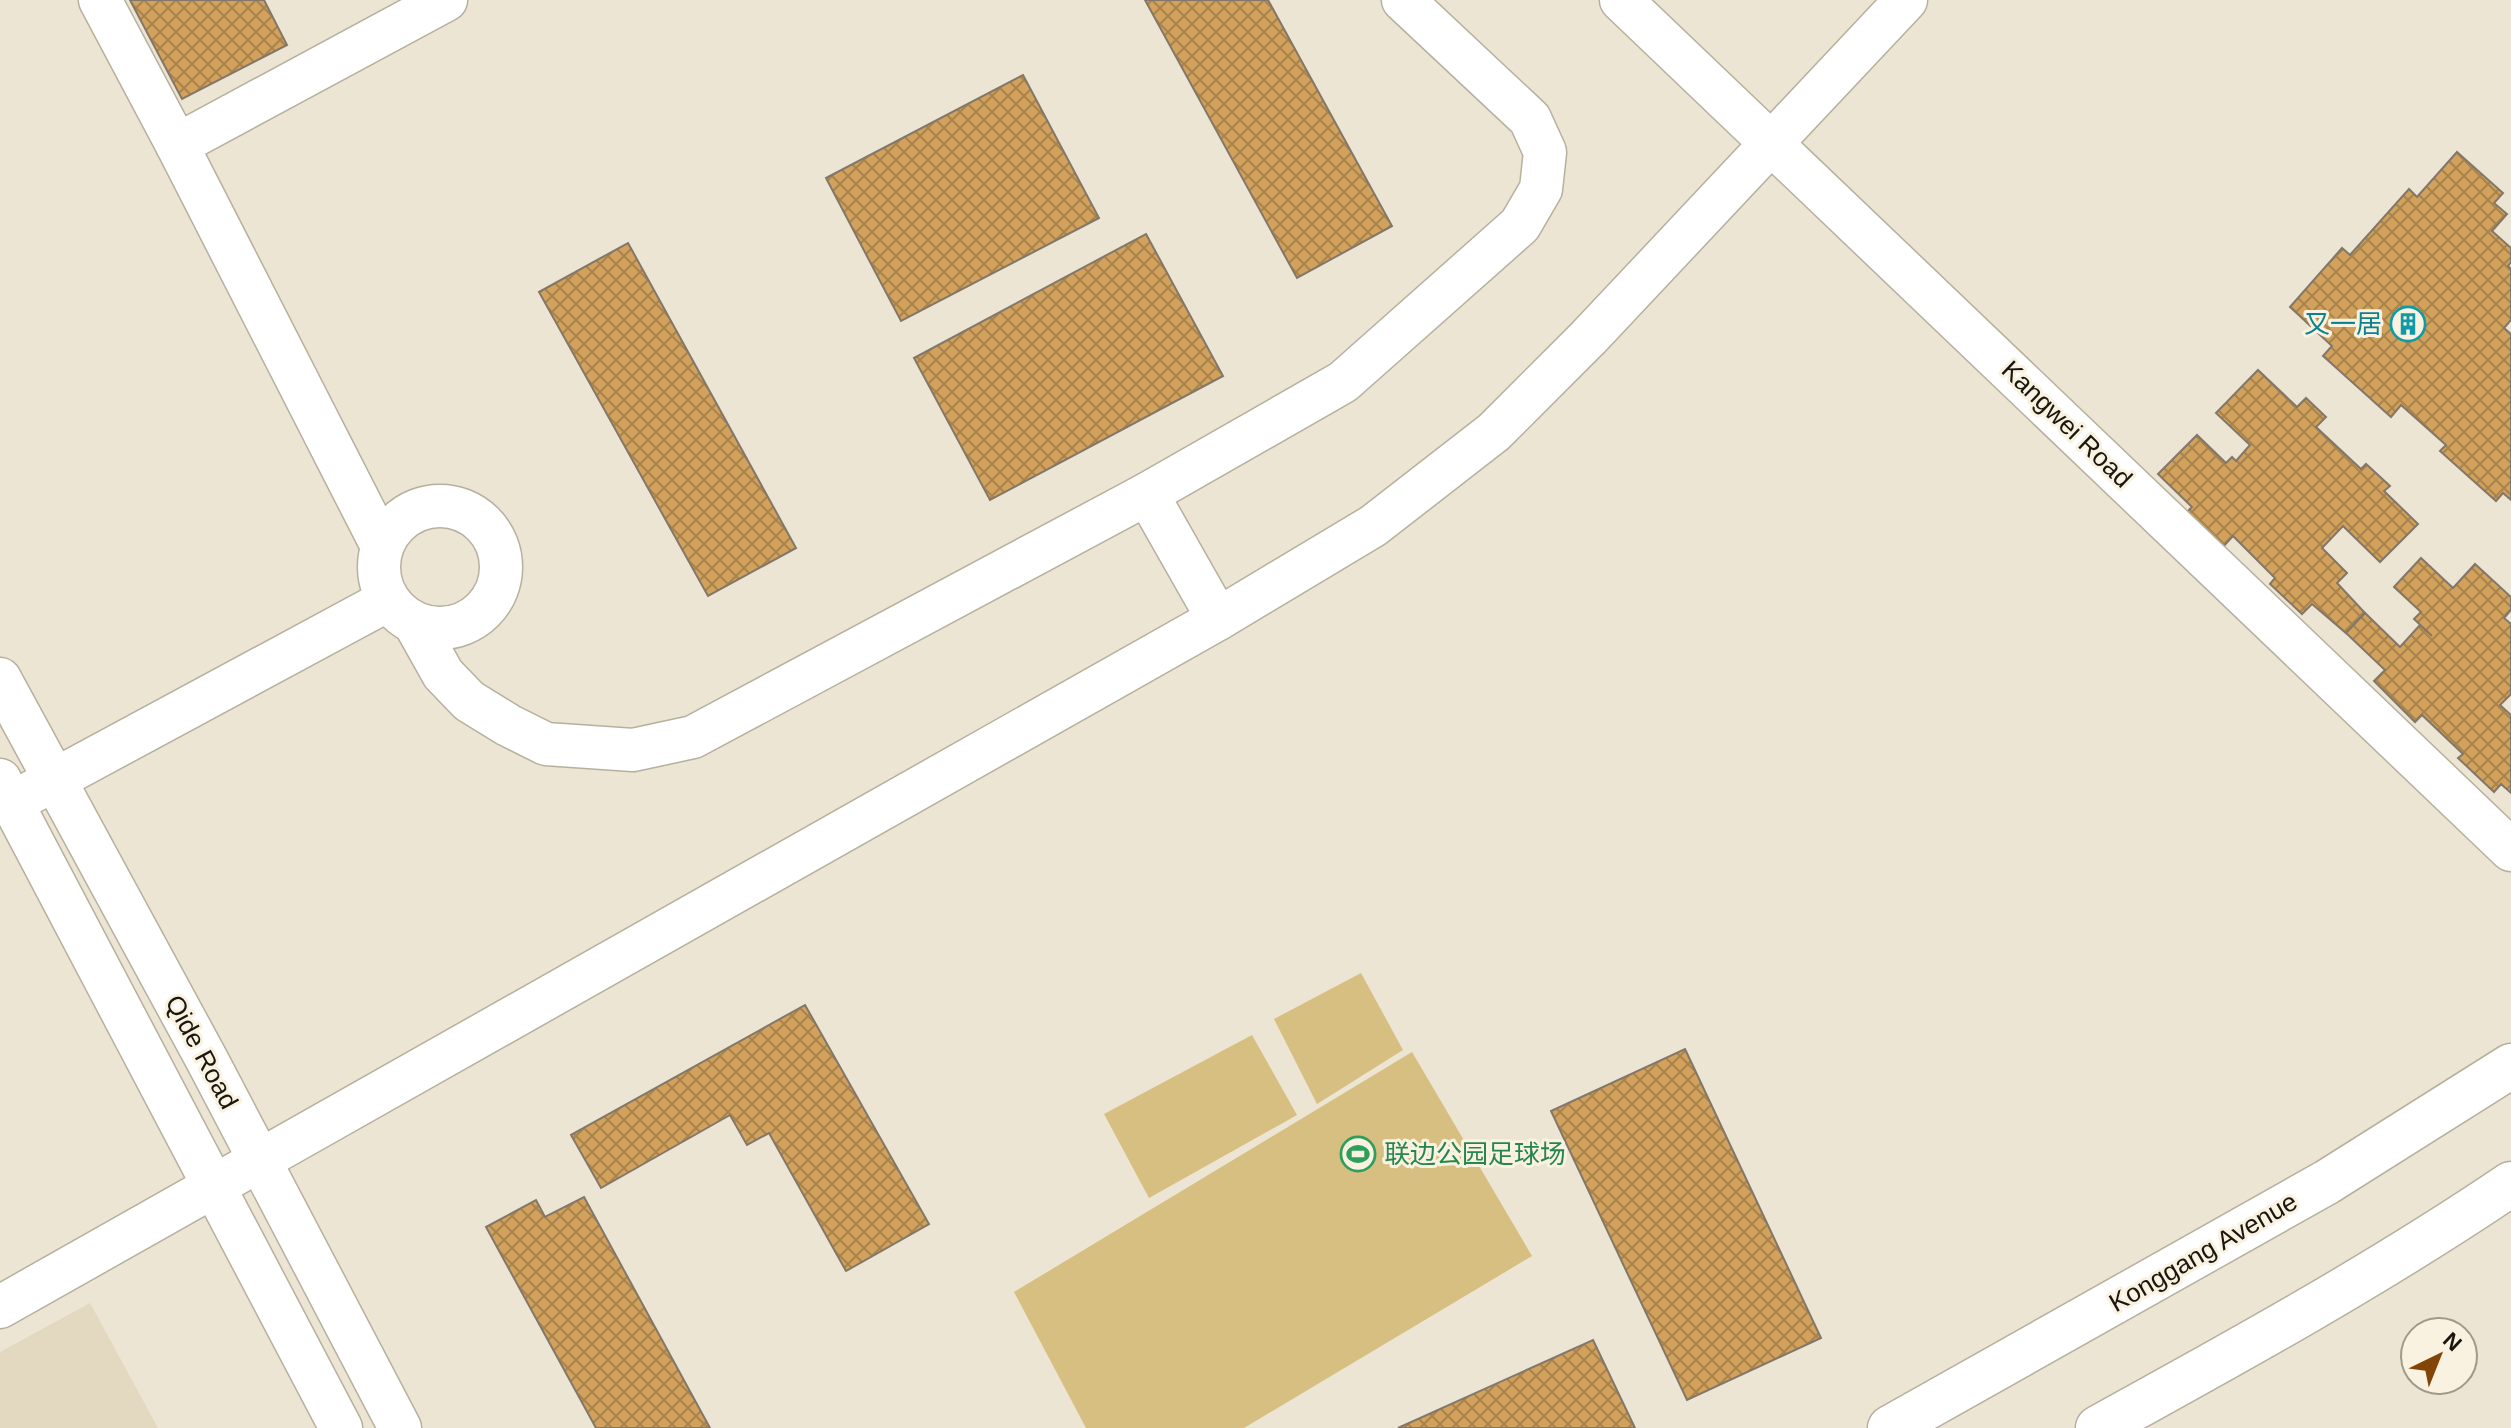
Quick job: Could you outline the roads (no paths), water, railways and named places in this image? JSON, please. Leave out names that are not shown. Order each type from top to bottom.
[{"type":"main road","name":"Konggang Avenue","points":[[1890,1428],[2299,1198],[2511,1066]]},
{"type":"main road","points":[[2098,1428],[2355,1283],[2441,1232],[2511,1184]]},
{"type":"street","points":[[100,0],[382,546]]},
{"type":"street","points":[[177,145],[446,0]]},
{"type":"street","points":[[6,791],[54,781],[402,612],[448,629],[479,616],[490,605],[502,575],[497,542],[473,515],[453,507],[431,506],[399,521],[382,546],[379,567],[380,580],[402,612],[443,674],[469,701],[546,744],[633,750],[693,737],[1147,494],[1343,382],[1520,225],[1541,189],[1545,152],[1530,119],[1403,0]]},
{"type":"street","name":"Kangwei Road","points":[[1621,0],[2511,850]]},
{"type":"street","points":[[0,1307],[1218,619],[1373,526],[1494,432],[1589,337],[1906,0]]},
{"type":"street","points":[[1147,494],[1218,619]]},
{"type":"street","name":"Qide Road","points":[[0,679],[207,1060],[400,1428]]},
{"type":"street","name":"Qide Road","points":[[6,791],[341,1428]]},
{"type":"place","name":"又一居","points":[[2408,324]]},
{"type":"place","name":"联边公园足球场","points":[[1358,1154]]}]
